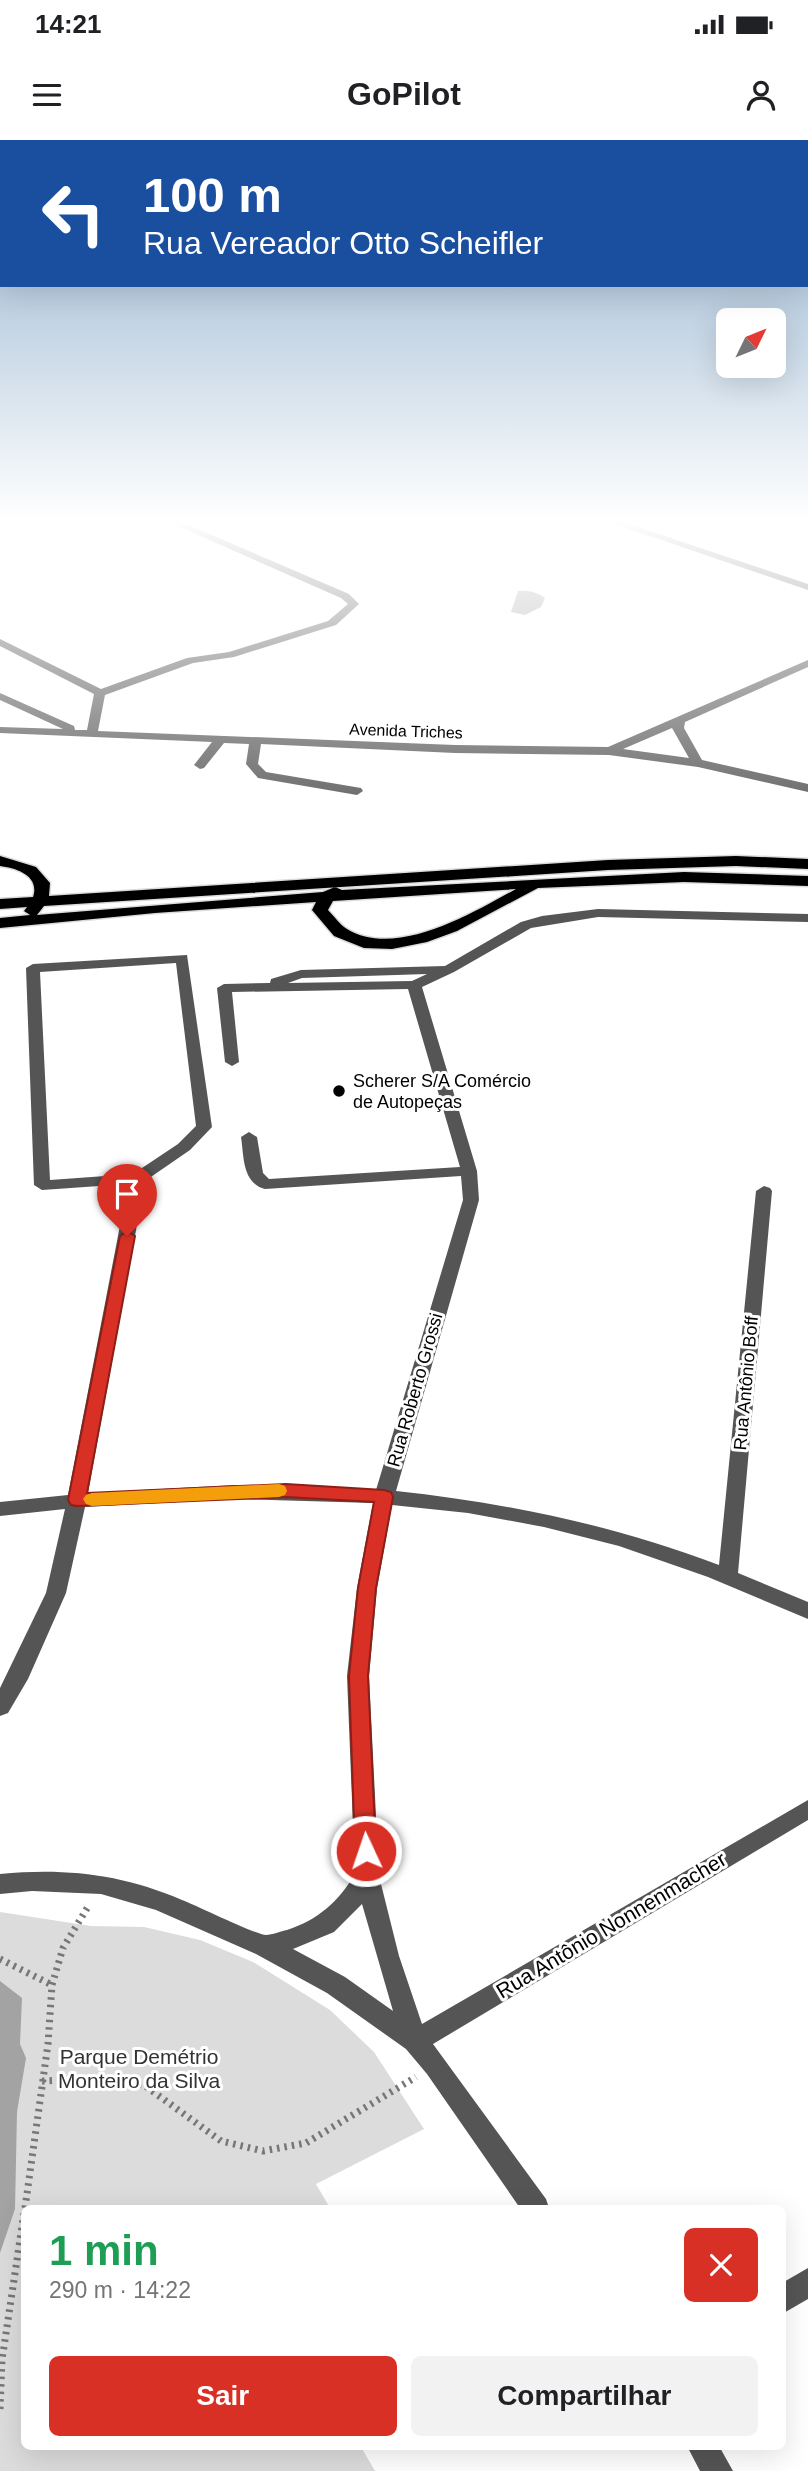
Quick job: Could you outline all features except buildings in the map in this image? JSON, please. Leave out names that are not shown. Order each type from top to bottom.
[{"type":"highway","points":[[0,861],[21,865],[32,871],[41,880],[43,888],[41,901],[8,923]]},
{"type":"highway","points":[[0,904],[380,877],[684,861],[808,864]]},
{"type":"highway","points":[[380,877],[345,887],[327,896],[320,910],[330,925],[356,939],[380,944],[403,944],[429,937],[538,884]]},
{"type":"highway","points":[[8,923],[155,908],[538,884],[684,877],[808,881]]},
{"type":"street","points":[[0,642],[100,692],[191,660],[230,655],[314,629]]},
{"type":"street","points":[[609,751],[808,663]]},
{"type":"street","points":[[0,696],[24,710],[88,734],[100,692]]},
{"type":"street","points":[[0,710],[24,710]]},
{"type":"street","points":[[680,720],[678,728],[698,763]]},
{"type":"street","name":"Avenida Triches","points":[[0,730],[220,740],[609,751],[698,763],[808,788]]},
{"type":"street","points":[[200,765],[220,740]]},
{"type":"street","points":[[257,741],[251,761],[253,769],[262,775],[357,791]]},
{"type":"street","points":[[232,1062],[224,988],[414,985],[449,969],[526,925],[598,912],[808,918]]},
{"type":"street","points":[[0,1707],[17,1679],[56,1593],[77,1500],[137,1178],[184,1147],[204,1127],[182,958],[33,968],[42,1185],[137,1178]]},
{"type":"street","points":[[264,987],[301,974],[449,969]]},
{"type":"street","points":[[249,1137],[255,1175],[265,1184],[469,1171],[414,985]]},
{"type":"street","name":"Rua Roberto Grossi","points":[[415,2041],[387,1956],[367,1876],[358,1676],[367,1588],[384,1497],[471,1200],[469,1171]]},
{"type":"street","name":"Rua Antônio Boff","points":[[728,1575],[764,1191]]},
{"type":"street","points":[[0,1509],[77,1500],[286,1490],[384,1497],[501,1512],[619,1538],[728,1575],[808,1611]]},
{"type":"street","name":"Rua Antônio Nonnenmacher","points":[[415,2041],[808,1809]]},
{"type":"street","points":[[265,1946],[308,1935],[332,1920],[353,1901],[367,1876]]},
{"type":"street","points":[[0,1884],[32,1881],[101,1884],[160,1901],[265,1946],[337,1985],[415,2041],[436,2066],[534,2205]]},
{"type":"street","points":[[786,2297],[808,2282]]},
{"type":"street","points":[[704,2450],[718,2471]]},
{"type":"path","points":[[26,2205],[48,2045],[52,1985],[63,1948],[101,1884]]},
{"type":"path","points":[[0,1959],[52,1985]]},
{"type":"path","points":[[42,2081],[94,2080],[144,2085],[221,2141],[263,2151],[306,2143],[436,2066]]},
{"type":"path","points":[[0,2409],[2,2360],[21,2241]]},
{"type":"green space","name":"Parque Demétrio Monteiro da Silva","points":[[0,1912],[91,1926],[144,1927],[200,1940],[253,1962],[330,2010],[374,2052],[424,2129],[316,2184],[328,2205],[21,2205],[21,2450],[363,2450],[375,2471],[0,2471]]},
{"type":"shaded area","points":[[0,1981],[22,1998],[20,2044],[26,2058],[17,2112],[15,2209],[0,2253]]},
{"type":"slow traffic","points":[[92,1499],[279,1491]]},
{"type":"place","name":"Scherer S/A Comércio de Autopeças","points":[[339,1091]]},
{"type":"route","points":[[127,1236],[77,1500],[286,1490],[384,1497],[367,1588],[358,1676],[366,1851]]}]
